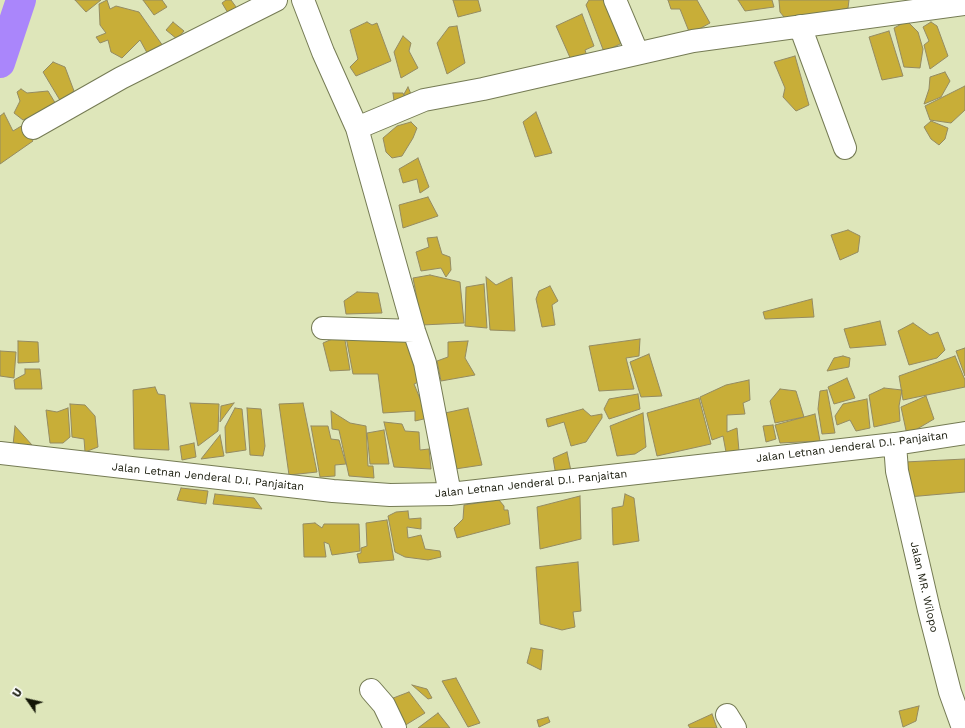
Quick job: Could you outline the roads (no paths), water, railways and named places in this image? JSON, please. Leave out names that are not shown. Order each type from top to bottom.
[{"type":"street","points":[[33,128],[121,78],[276,0]]},
{"type":"street","points":[[303,0],[323,52],[357,128],[414,331],[425,363],[450,494]]},
{"type":"street","points":[[616,0],[637,52]]},
{"type":"street","points":[[357,128],[424,100],[483,89],[637,52],[693,41],[960,2]]},
{"type":"street","points":[[800,26],[811,60],[845,148]]},
{"type":"street","points":[[323,328],[414,331]]},
{"type":"street","name":"Jalan Letnan Jenderal D.I. Panjaitan","points":[[0,453],[333,491],[390,495],[450,494],[895,444],[965,433]]},
{"type":"street","name":"Jalan MR. Wilopo","points":[[895,444],[897,471],[929,610],[950,692],[963,728]]},
{"type":"street","points":[[371,690],[384,705],[395,728]]},
{"type":"waterway","points":[[0,63],[21,0]]}]
